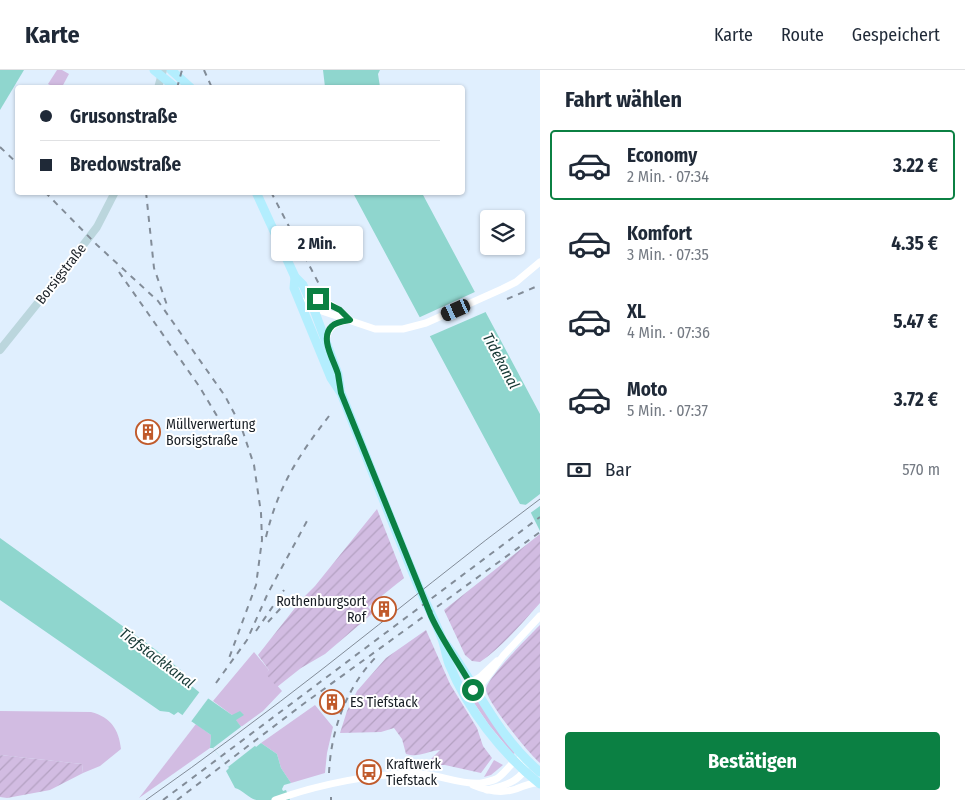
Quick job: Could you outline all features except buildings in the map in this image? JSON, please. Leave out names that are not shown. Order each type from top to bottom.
[{"type":"main road","points":[[172,85],[173,70]]},
{"type":"main road","points":[[173,70],[188,85]]},
{"type":"main road","points":[[160,72],[171,85]]},
{"type":"main road","points":[[158,85],[160,72]]},
{"type":"main road","name":"Borsigstraße","points":[[0,350],[62,274],[97,227],[113,195]]},
{"type":"main road","points":[[257,195],[295,277],[303,285],[311,303],[338,374],[341,393]]},
{"type":"main road","points":[[295,277],[294,288],[300,304],[331,378],[341,393],[442,639],[448,662],[463,691],[487,729],[515,761],[539,783]]},
{"type":"main road","points":[[442,639],[507,739],[540,772]]},
{"type":"street","points":[[300,304],[311,303],[336,316],[375,329],[403,329],[417,326],[516,282],[540,262]]},
{"type":"street","points":[[326,341],[332,326],[350,320]]},
{"type":"street","points":[[463,691],[472,686],[481,685],[503,656],[540,616]]},
{"type":"street","points":[[468,783],[479,783],[496,779],[515,761],[526,759],[525,771],[520,777],[512,782],[487,790]]},
{"type":"street","points":[[275,800],[326,785],[404,774],[434,776],[500,792],[507,792],[531,783],[539,783]]},
{"type":"shaded area","points":[[57,70],[62,70],[69,74],[63,85],[48,84]]},
{"type":"shaded area","points":[[377,509],[404,578],[368,607],[373,613],[325,654],[301,668],[277,687],[265,673],[269,670],[258,655]]},
{"type":"shaded area","points":[[540,534],[540,603],[496,649],[480,662],[472,661],[465,655],[444,610]]},
{"type":"shaded area","points":[[540,625],[540,763],[518,739],[500,715],[486,689],[493,676]]},
{"type":"shaded area","points":[[426,630],[450,684],[477,728],[483,746],[492,758],[481,773],[445,765],[425,765],[440,750],[419,755],[406,754],[402,739],[394,728],[381,732],[340,733],[347,711],[357,691],[386,658]]},
{"type":"shaded area","points":[[254,652],[269,670],[266,673],[282,691],[263,711],[241,727],[232,715],[213,701]]},
{"type":"shaded area","points":[[476,698],[515,753],[513,754],[489,725],[472,700]]},
{"type":"shaded area","points":[[315,705],[333,727],[325,773],[291,783],[281,768],[277,754],[261,743]]},
{"type":"shaded area","points":[[0,711],[91,712],[98,714],[113,725],[121,749],[100,766],[83,773],[82,764],[0,755]]},
{"type":"shaded area","points":[[196,724],[211,735],[210,748],[139,798]]},
{"type":"shaded area","points":[[0,755],[82,764],[83,773],[50,790],[7,798],[0,797]]},
{"type":"shaded area","points":[[494,760],[503,765],[491,775],[484,777]]},
{"type":"water","points":[[0,70],[24,70],[0,110]]},
{"type":"water","points":[[323,70],[380,70],[378,74],[380,85],[325,85]]},
{"type":"water","name":"Tidekanal","points":[[354,195],[423,195],[540,414],[540,531],[527,505],[520,504]]},
{"type":"water","name":"Tiefstackkanal","points":[[0,538],[156,650],[182,671],[182,678],[199,692],[232,715],[240,711],[244,715],[236,720],[256,747],[261,743],[277,754],[281,768],[291,783],[284,785],[282,789],[283,791],[286,790],[290,800],[256,800],[235,788],[226,771],[229,768],[213,748],[210,748],[211,735],[178,712],[174,715],[169,712],[160,711],[0,600]]},
{"type":"pier","points":[[477,291],[488,311],[428,337],[418,318]]},
{"type":"pier","points":[[540,494],[540,506],[529,514],[525,507],[523,507]]},
{"type":"pier","points":[[201,690],[210,696],[190,723],[181,717]]},
{"type":"pier","points":[[242,726],[256,745],[228,767],[213,748]]},
{"type":"tram line","points":[[146,800],[281,701],[540,499]]},
{"type":"railway","points":[[178,85],[182,70]]},
{"type":"railway","points":[[204,70],[211,85]]},
{"type":"railway","points":[[0,147],[15,161]]},
{"type":"railway","points":[[48,195],[97,245],[158,301],[225,396],[241,426],[254,465],[261,513],[262,540],[256,585],[228,661]]},
{"type":"railway","points":[[146,195],[154,268],[168,308]]},
{"type":"railway","points":[[273,195],[319,284]]},
{"type":"railway","points":[[119,272],[199,386],[220,421]]},
{"type":"railway","points":[[507,299],[540,285]]},
{"type":"railway","points":[[266,537],[271,519],[290,473],[329,416]]},
{"type":"railway","points":[[163,800],[540,517]]},
{"type":"railway","points":[[216,683],[247,640],[268,593],[307,521]]},
{"type":"railway","points":[[177,800],[302,705],[540,532]]},
{"type":"railway","points":[[256,631],[284,590]]},
{"type":"railway","points":[[268,622],[292,596]]},
{"type":"railway","points":[[329,773],[333,741],[342,710],[356,682],[376,657]]},
{"type":"place","name":"Müllverwertung Borsigstraße","points":[[148,432]]},
{"type":"place","name":"Rothenburgsort Rof","points":[[384,609]]},
{"type":"place","name":"ES Tiefstack","points":[[332,702]]},
{"type":"place","name":"Kraftwerk Tiefstack","points":[[369,772]]},
{"type":"route","points":[[318,299],[340,310],[350,320],[335,324],[330,328],[326,341],[338,374],[341,393],[431,616],[442,639],[456,659],[473,690]]}]
